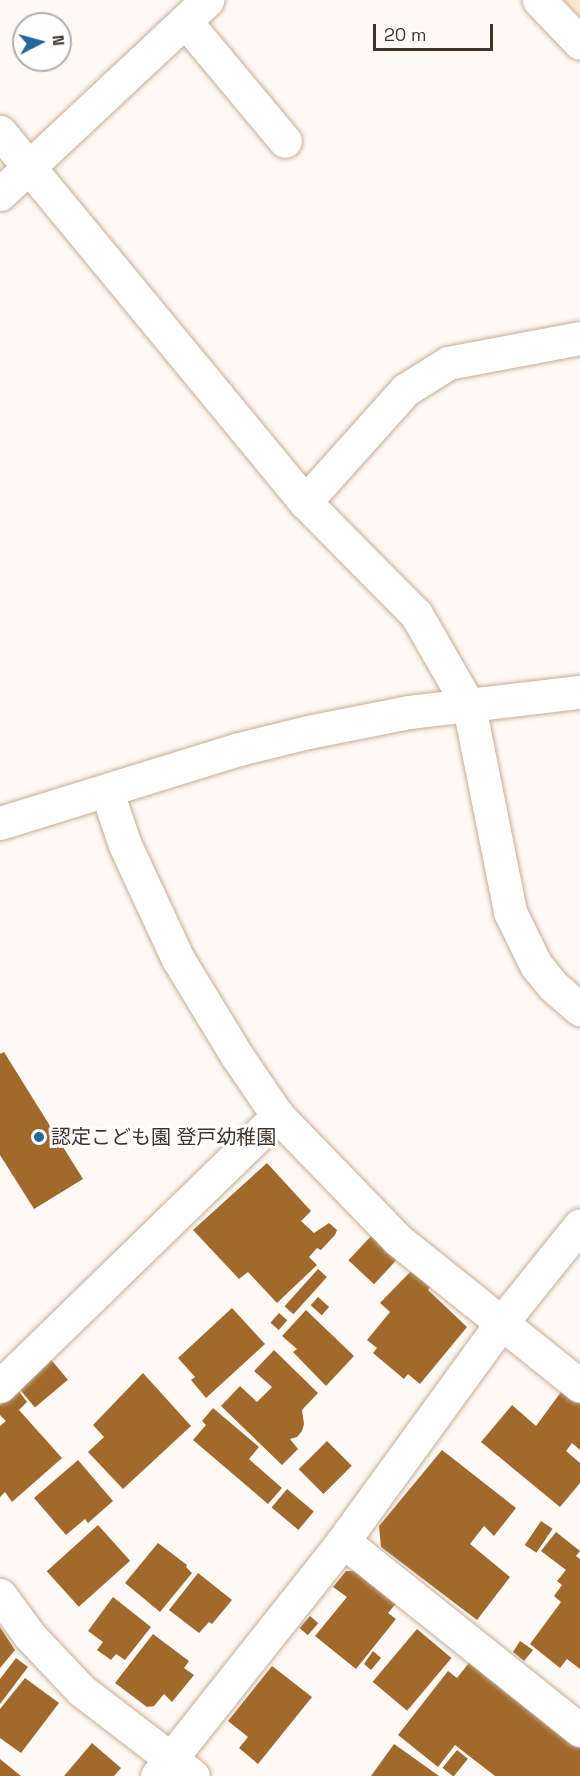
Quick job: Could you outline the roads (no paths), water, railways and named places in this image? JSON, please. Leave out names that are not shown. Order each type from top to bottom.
[{"type":"street","points":[[538,0],[580,43]]},
{"type":"street","points":[[0,194],[196,11],[285,141]]},
{"type":"street","points":[[0,132],[305,502],[416,614],[469,706],[510,912],[536,965],[552,985],[580,1009]]},
{"type":"street","points":[[305,502],[405,390],[448,363],[580,338]]},
{"type":"street","points":[[0,823],[240,750],[308,732],[409,711],[580,692]]},
{"type":"street","points":[[107,792],[125,845],[178,959],[237,1056],[278,1116],[398,1240],[580,1386]]},
{"type":"street","points":[[0,1386],[278,1116]]},
{"type":"street","points":[[0,1595],[30,1635],[81,1690],[174,1770],[502,1322],[580,1225]]},
{"type":"street","points":[[343,1541],[580,1730]]},
{"type":"place","name":"認定こども園 登戸幼稚園","points":[[39,1137]]}]
